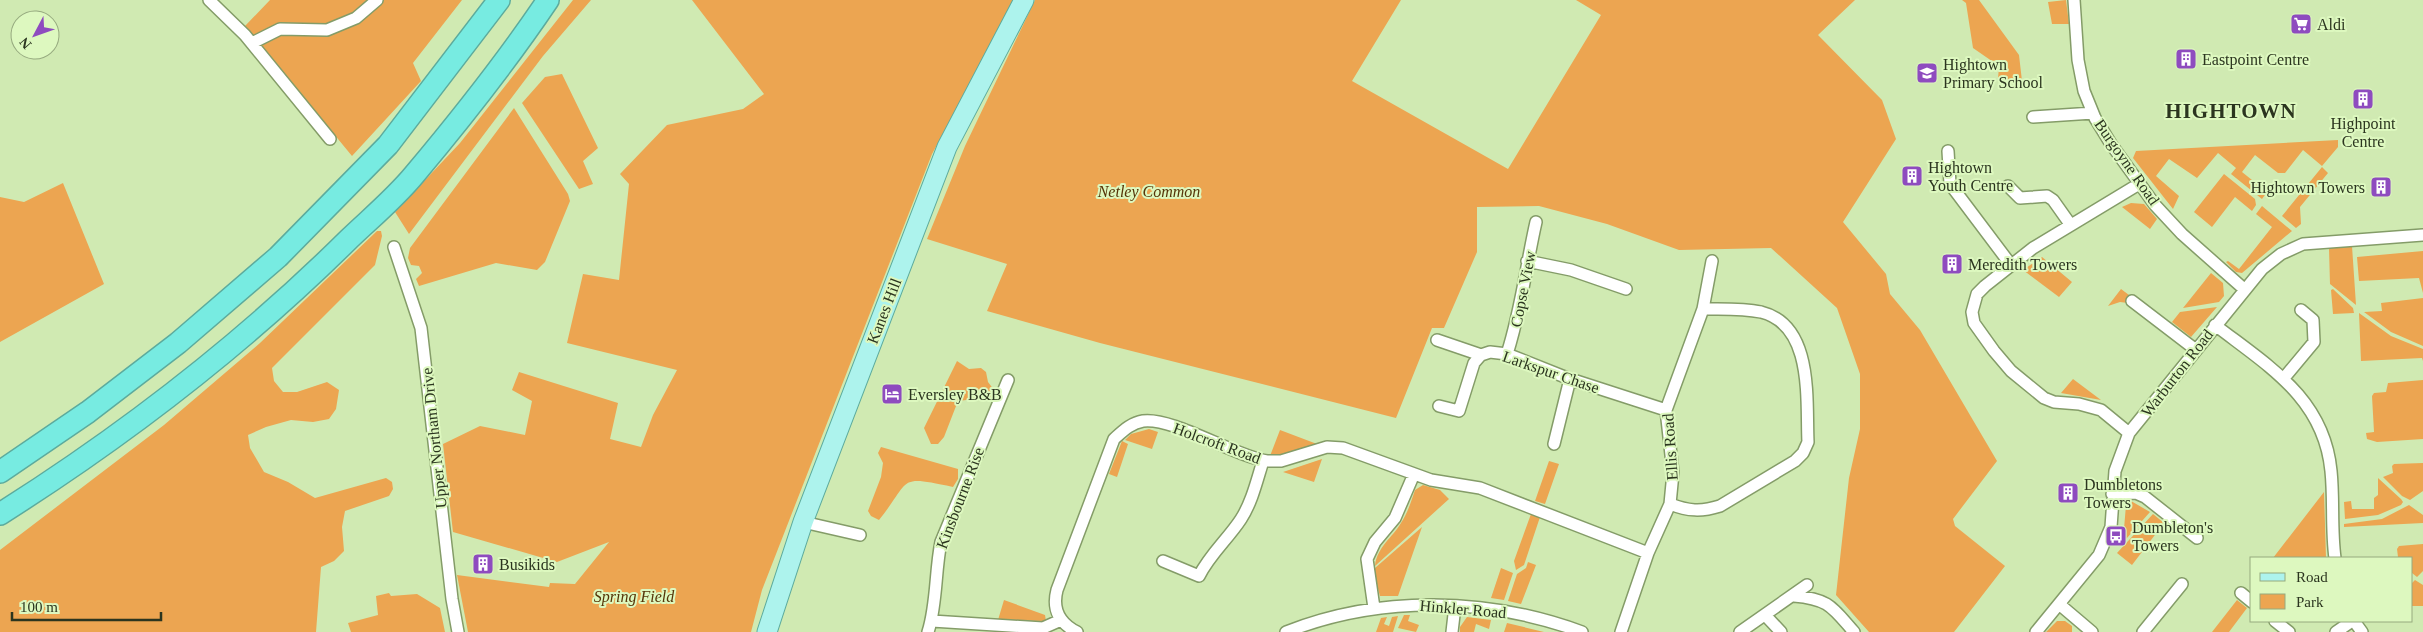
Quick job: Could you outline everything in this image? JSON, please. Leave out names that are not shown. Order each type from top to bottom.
[{"type":"highway","points":[[0,472],[88,412],[178,343],[278,257],[388,144],[499,0]]},
{"type":"highway","points":[[0,514],[95,450],[200,372],[293,293],[413,176],[523,37],[548,0]]},
{"type":"highway","points":[[0,464],[49,439]]},
{"type":"highway","points":[[0,530],[95,450]]},
{"type":"main road","name":"Kanes Hill","points":[[767,632],[803,522],[947,147],[1024,0]]},
{"type":"street","points":[[208,0],[252,43],[330,139]]},
{"type":"street","points":[[252,43],[280,30],[327,30],[356,18],[377,0]]},
{"type":"street","name":"Burgoyne Road","points":[[2074,0],[2078,60],[2084,91],[2093,113],[2111,144],[2140,184],[2182,234],[2244,289]]},
{"type":"street","points":[[2033,117],[2093,113]]},
{"type":"street","points":[[1948,151],[1950,184],[2011,265]]},
{"type":"street","points":[[2129,433],[2101,410],[2079,404],[2054,402],[2044,398],[2011,371],[1980,333],[1974,323],[1972,312],[1973,302],[1985,286],[2011,265],[2070,224],[2140,184]]},
{"type":"street","points":[[2008,186],[2020,198],[2046,196],[2053,200],[2070,224]]},
{"type":"street","name":"Copse View","points":[[1507,354],[1519,319],[1527,261],[1536,222]]},
{"type":"street","name":"Warburton Road","points":[[2036,632],[2099,555],[2106,542],[2111,527],[2115,471],[2129,433],[2244,289],[2270,261],[2294,247],[2327,241],[2423,235]]},
{"type":"street","name":"Upper Northam Drive","points":[[394,247],[421,328],[452,599],[458,632]]},
{"type":"street","points":[[1527,261],[1572,271],[1626,289]]},
{"type":"street","name":"Ellis Road","points":[[1621,632],[1648,553],[1670,504],[1673,473],[1666,410],[1704,309],[1712,261]]},
{"type":"street","points":[[2132,301],[2196,350]]},
{"type":"street","points":[[1670,504],[1692,511],[1720,506],[1795,461],[1803,453],[1808,442],[1804,362],[1799,346],[1792,335],[1775,318],[1763,312],[1747,309],[1704,309]]},
{"type":"street","points":[[2284,378],[2314,342],[2313,320],[2301,310]]},
{"type":"street","points":[[2215,325],[2284,378],[2320,423],[2327,445],[2331,469],[2335,557]]},
{"type":"street","name":"Larkspur Chase","points":[[1437,340],[1481,355],[1490,352],[1507,354],[1570,379],[1666,410]]},
{"type":"street","points":[[1439,406],[1459,411],[1474,363],[1481,355]]},
{"type":"street","points":[[1554,444],[1570,379]]},
{"type":"street","name":"Kinsbourne Rise","points":[[928,632],[932,621],[936,566],[941,542],[1008,380]]},
{"type":"street","name":"Holcroft Road","points":[[1061,620],[1054,600],[1112,444],[1131,425],[1141,422],[1156,422],[1263,461],[1281,461],[1327,447],[1343,448],[1414,474],[1449,484],[1480,488],[1648,553]]},
{"type":"street","points":[[1164,561],[1199,576],[1212,554],[1241,520],[1248,506],[1263,461]]},
{"type":"street","points":[[1374,608],[1367,559],[1375,542],[1395,518],[1414,474]]},
{"type":"street","points":[[2112,494],[2136,493],[2145,497],[2197,538]]},
{"type":"street","points":[[803,522],[860,535]]},
{"type":"street","points":[[2143,632],[2182,584]]},
{"type":"street","points":[[1740,632],[1794,596],[1807,585]]},
{"type":"street","points":[[2241,593],[2250,600]]},
{"type":"street","points":[[1794,596],[1815,598],[1827,603],[1854,632]]},
{"type":"street","points":[[2059,604],[2092,632]]},
{"type":"street","name":"Hinkler Road","points":[[1286,632],[1330,617],[1374,608],[1410,605],[1455,606],[1525,616],[1582,632]]},
{"type":"street","points":[[1452,632],[1455,606]]},
{"type":"street","points":[[1765,615],[1781,632]]},
{"type":"street","points":[[932,621],[1043,628],[1061,620],[1068,628],[1077,632]]},
{"type":"street","points":[[2276,622],[2289,632]]},
{"type":"street","points":[[2336,632],[2351,622]]},
{"type":"street","points":[[2354,622],[2362,632]]},
{"type":"green space","points":[[270,0],[462,0],[413,63],[421,81],[352,156],[245,26]]},
{"type":"green space","points":[[573,0],[591,0],[543,56],[409,234],[395,212],[460,143]]},
{"type":"green space","name":"Spring Field","points":[[692,0],[1015,0],[932,154],[762,590],[751,632],[468,632],[457,575],[549,587],[550,583],[575,584],[609,542],[557,562],[453,532],[443,444],[480,426],[525,435],[532,401],[512,390],[519,372],[618,403],[610,439],[641,447],[653,415],[677,370],[567,343],[583,274],[619,280],[629,184],[620,174],[667,125],[743,109],[764,94]]},
{"type":"green space","name":"Netley Common","points":[[1035,0],[1401,0],[1352,81],[1508,169],[1601,15],[1576,0],[1855,0],[1818,35],[1882,100],[1896,139],[1843,222],[1886,274],[1890,294],[1920,330],[1997,461],[1953,519],[1955,526],[2005,566],[1954,632],[1869,632],[1836,595],[1849,478],[1860,429],[1860,374],[1837,308],[1771,248],[1679,250],[1607,224],[1539,206],[1477,207],[1477,252],[1444,328],[1432,328],[1396,418],[1100,343],[987,311],[1007,264],[927,239],[965,146]]},
{"type":"green space","points":[[1962,0],[1979,0],[2019,55],[2022,81],[1998,79],[1999,66],[1973,48],[1966,3]]},
{"type":"green space","points":[[2066,0],[2069,24],[2052,24],[2048,2]]},
{"type":"green space","points":[[562,74],[598,148],[583,161],[593,184],[579,189],[522,103],[545,77]]},
{"type":"green space","points":[[514,108],[568,194],[570,201],[545,262],[537,270],[496,263],[419,286],[416,279],[422,273],[419,266],[411,265],[408,258],[410,248]]},
{"type":"green space","points":[[2338,140],[2338,147],[2322,166],[2303,150],[2285,173],[2278,173],[2255,155],[2242,172],[2267,192],[2262,199],[2231,174],[2236,168],[2218,153],[2197,178],[2169,159],[2156,176],[2179,196],[2173,209],[2133,158],[2136,151]]},
{"type":"green space","points":[[2322,167],[2328,173],[2300,207],[2301,224],[2296,228],[2282,216]]},
{"type":"green space","points":[[2224,174],[2255,199],[2256,205],[2252,211],[2235,197],[2212,227],[2194,212]]},
{"type":"green space","points":[[63,183],[104,284],[0,342],[0,197],[24,202]]},
{"type":"green space","points":[[2131,203],[2144,204],[2157,219],[2150,229],[2122,207]]},
{"type":"green space","points":[[2262,206],[2292,231],[2242,273],[2236,272],[2226,262],[2228,261],[2239,269],[2272,227],[2256,214]]},
{"type":"green space","points":[[377,231],[381,231],[382,236],[375,265],[272,368],[274,381],[283,392],[297,392],[327,382],[339,390],[336,409],[329,419],[313,422],[291,420],[266,427],[248,435],[250,448],[264,472],[288,482],[315,498],[386,478],[392,482],[393,489],[389,496],[345,511],[342,527],[344,551],[334,561],[321,567],[316,632],[0,632],[0,550],[164,425],[260,343]]},
{"type":"green space","points":[[2352,246],[2356,305],[2330,284],[2329,248]]},
{"type":"green space","points":[[2423,251],[2423,293],[2419,278],[2359,281],[2357,257]]},
{"type":"green space","points":[[2042,257],[2072,282],[2059,297],[2023,270]]},
{"type":"green space","points":[[2211,273],[2223,283],[2224,296],[2219,302],[2183,308]]},
{"type":"green space","points":[[2121,289],[2133,298],[2128,303],[2120,302],[2108,306]]},
{"type":"green space","points":[[2333,289],[2353,308],[2354,313],[2333,314],[2331,290]]},
{"type":"green space","points":[[2423,298],[2423,346],[2391,332],[2364,312],[2382,311],[2381,303]]},
{"type":"green space","points":[[2217,307],[2191,337],[2172,322],[2180,312]]},
{"type":"green space","points":[[2359,313],[2391,336],[2423,349],[2423,361],[2422,358],[2361,361]]},
{"type":"green space","points":[[957,361],[969,369],[981,368],[986,372],[988,382],[994,390],[991,397],[958,401],[944,437],[938,444],[931,444],[924,428]]},
{"type":"green space","points":[[2073,379],[2101,400],[2061,393]]},
{"type":"green space","points":[[2423,380],[2423,439],[2377,442],[2367,439],[2366,433],[2374,432],[2372,396],[2374,393],[2386,392],[2388,383]]},
{"type":"green space","points":[[1149,429],[1158,432],[1152,449],[1125,440],[1131,434]]},
{"type":"green space","points":[[1280,430],[1317,444],[1281,456],[1270,456]]},
{"type":"green space","points":[[1122,441],[1128,444],[1117,477],[1109,474]]},
{"type":"green space","points":[[881,447],[958,469],[958,479],[953,487],[922,481],[913,481],[907,484],[879,520],[871,516],[868,511],[881,477],[883,463],[878,453]]},
{"type":"green space","points":[[1322,459],[1314,482],[1283,472]]},
{"type":"green space","points":[[1549,461],[1559,464],[1545,504],[1535,501]]},
{"type":"green space","points":[[2423,463],[2423,491],[2410,500],[2402,496],[2383,477],[2393,473],[2392,466],[2394,464]]},
{"type":"green space","points":[[2378,478],[2401,499],[2403,502],[2401,505],[2378,515],[2345,519],[2344,502],[2351,501],[2352,509],[2374,509],[2374,498],[2378,495]]},
{"type":"green space","points":[[1423,485],[1440,490],[1449,499],[1375,566],[1376,559],[1382,548],[1406,515],[1415,490]]},
{"type":"green space","points":[[2324,492],[2326,557],[2274,557]]},
{"type":"green space","points":[[2131,501],[2150,512],[2119,547],[2124,529],[2126,505]]},
{"type":"green space","points":[[2409,505],[2423,515],[2423,523],[2344,527],[2344,524],[2382,519]]},
{"type":"green space","points":[[1531,514],[1540,517],[1524,565],[1516,570],[1514,561]]},
{"type":"green space","points":[[2153,514],[2164,523],[2132,565],[2117,553]]},
{"type":"green space","points":[[1422,527],[1398,596],[1380,596],[1375,578],[1375,568]]},
{"type":"green space","points":[[2423,544],[2423,571],[2417,577],[2413,574],[2413,557],[2398,557],[2397,549],[2399,546]]},
{"type":"green space","points":[[1528,562],[1536,565],[1521,604],[1508,601],[1517,574],[1526,568]]},
{"type":"green space","points":[[1501,568],[1513,573],[1504,600],[1491,598]]},
{"type":"green space","points":[[2415,580],[2423,585],[2423,606],[2413,606],[2413,582]]},
{"type":"green space","points":[[389,593],[391,596],[417,594],[440,608],[445,632],[351,632],[348,623],[378,615],[376,596]]},
{"type":"green space","points":[[1004,600],[1045,615],[1046,621],[998,620]]},
{"type":"green space","points":[[2237,600],[2247,608],[2229,632],[2212,632]]},
{"type":"green space","points":[[1404,615],[1410,615],[1408,621],[1419,625],[1416,632],[1398,628]]},
{"type":"green space","points":[[1398,616],[1393,632],[1376,632],[1381,618],[1387,617],[1384,624],[1389,626],[1392,617]]},
{"type":"green space","points":[[1467,617],[1491,620],[1489,629],[1476,624],[1474,632],[1460,632],[1460,627]]},
{"type":"green space","points":[[2057,621],[2065,621],[2072,626],[2072,632],[2046,632]]},
{"type":"green space","points":[[1507,623],[1544,632],[1504,632]]},
{"type":"place","name":"Aldi","points":[[2301,24]]},
{"type":"place","name":"Eastpoint Centre","points":[[2186,59]]},
{"type":"place","name":"Hightown Primary School","points":[[1927,73]]},
{"type":"place","name":"Highpoint Centre","points":[[2363,99]]},
{"type":"place","name":"Hightown Youth Centre","points":[[1912,176]]},
{"type":"place","name":"Hightown Towers","points":[[2381,187]]},
{"type":"place","name":"Meredith Towers","points":[[1952,264]]},
{"type":"place","name":"Eversley B&B","points":[[892,394]]},
{"type":"place","name":"Dumbletons Towers","points":[[2068,493]]},
{"type":"place","name":"Dumbleton's Towers","points":[[2116,536]]},
{"type":"place","name":"Busikids","points":[[483,564]]},
{"type":"district","name":"HIGHTOWN","points":[[2231,111]]}]
